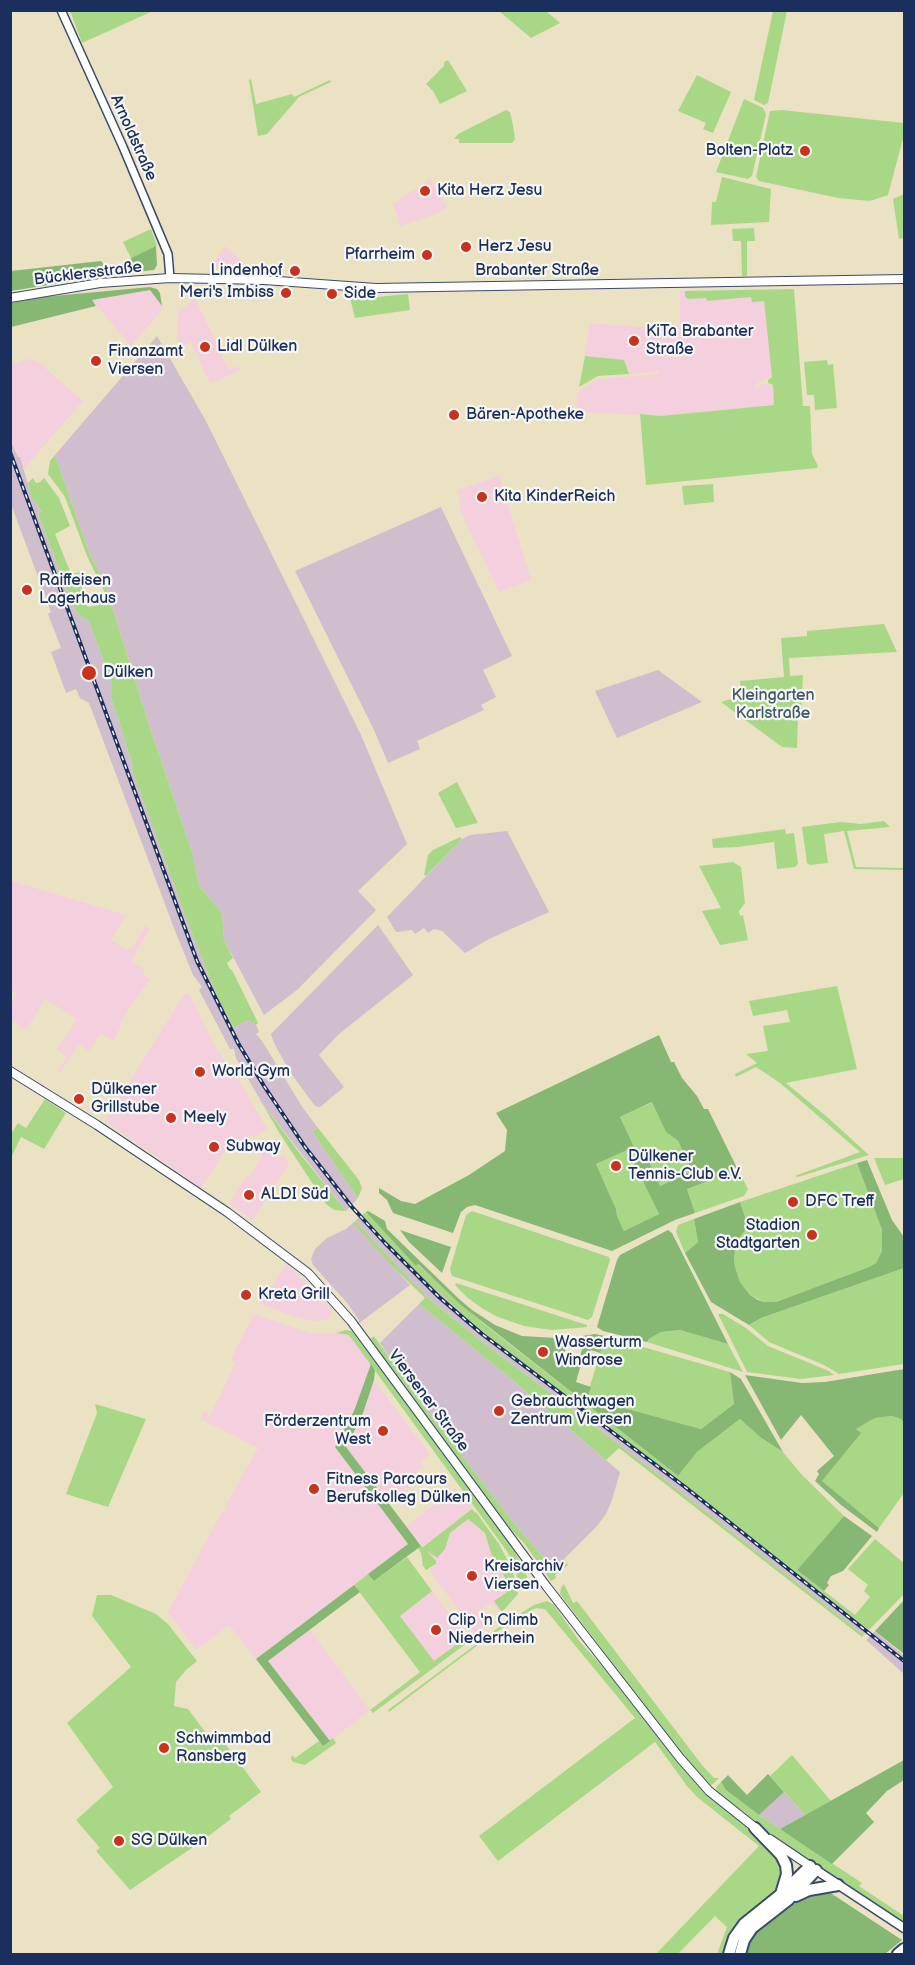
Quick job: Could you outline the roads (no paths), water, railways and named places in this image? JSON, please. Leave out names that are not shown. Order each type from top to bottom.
[{"type":"highway","points":[[755,1828],[781,1855],[786,1865],[784,1898]]},
{"type":"highway","points":[[740,1954],[744,1940],[752,1928],[813,1868]]},
{"type":"highway","points":[[729,1954],[734,1938],[744,1924],[784,1898],[809,1890],[838,1885]]},
{"type":"highway","points":[[898,1954],[904,1949]]},
{"type":"main road","name":"Brabanter Straße","points":[[170,278],[264,280],[376,288],[904,279]]},
{"type":"main road","name":"Bücklersstraße","points":[[10,298],[100,283],[170,278]]},
{"type":"main road","name":"Viersener Straße","points":[[10,1071],[97,1125],[232,1215],[308,1273],[351,1321],[548,1587],[680,1758],[709,1791],[755,1828],[813,1868]]},
{"type":"main road","points":[[813,1868],[904,1928]]},
{"type":"street","name":"Arnoldstraße","points":[[61,10],[168,254],[170,278]]},
{"type":"railway","points":[[10,452],[197,961],[238,1043],[305,1147],[352,1207],[385,1243],[439,1297],[482,1334],[685,1487],[904,1661]]},
{"type":"place","name":"Bolten-Platz","points":[[805,151]]},
{"type":"place","name":"Kita Herz Jesu","points":[[425,191]]},
{"type":"place","name":"Herz Jesu","points":[[466,247]]},
{"type":"place","name":"Pfarrheim","points":[[427,255]]},
{"type":"place","name":"Lindenhof","points":[[295,271]]},
{"type":"place","name":"Meri's Imbiss","points":[[286,293]]},
{"type":"place","name":"Side","points":[[332,294]]},
{"type":"place","name":"KiTa Brabanter Straße","points":[[634,341]]},
{"type":"place","name":"Lidl Dülken","points":[[205,347]]},
{"type":"place","name":"Finanzamt Viersen","points":[[96,361]]},
{"type":"place","name":"Bären-Apotheke","points":[[454,415]]},
{"type":"place","name":"Kita KinderReich","points":[[482,497]]},
{"type":"place","name":"Raiffeisen Lagerhaus","points":[[27,590]]},
{"type":"place","name":"Dülken","points":[[89,673]]},
{"type":"place","name":"World Gym","points":[[200,1072]]},
{"type":"place","name":"Dülkener Grillstube","points":[[79,1099]]},
{"type":"place","name":"Meely","points":[[171,1118]]},
{"type":"place","name":"Subway","points":[[214,1147]]},
{"type":"place","name":"Dülkener Tennis-Club e.V.","points":[[616,1166]]},
{"type":"place","name":"ALDI Süd","points":[[249,1195]]},
{"type":"place","name":"DFC Treff","points":[[793,1202]]},
{"type":"place","name":"Stadion Stadtgarten","points":[[812,1235]]},
{"type":"place","name":"Kreta Grill","points":[[246,1295]]},
{"type":"place","name":"Wasserturm Windrose","points":[[543,1352]]},
{"type":"place","name":"Gebrauchtwagen Zentrum Viersen","points":[[499,1411]]},
{"type":"place","name":"Förderzentrum West","points":[[383,1431]]},
{"type":"place","name":"Fitness Parcours Berufskolleg Dülken","points":[[314,1489]]},
{"type":"place","name":"Kreisarchiv Viersen","points":[[472,1576]]},
{"type":"place","name":"Clip 'n Climb Niederrhein","points":[[436,1630]]},
{"type":"place","name":"Schwimmbad Ransberg","points":[[164,1748]]},
{"type":"place","name":"SG Dülken","points":[[119,1841]]},
{"type":"park label","name":"Kleingarten Karlstraße","points":[[773,705]]}]
